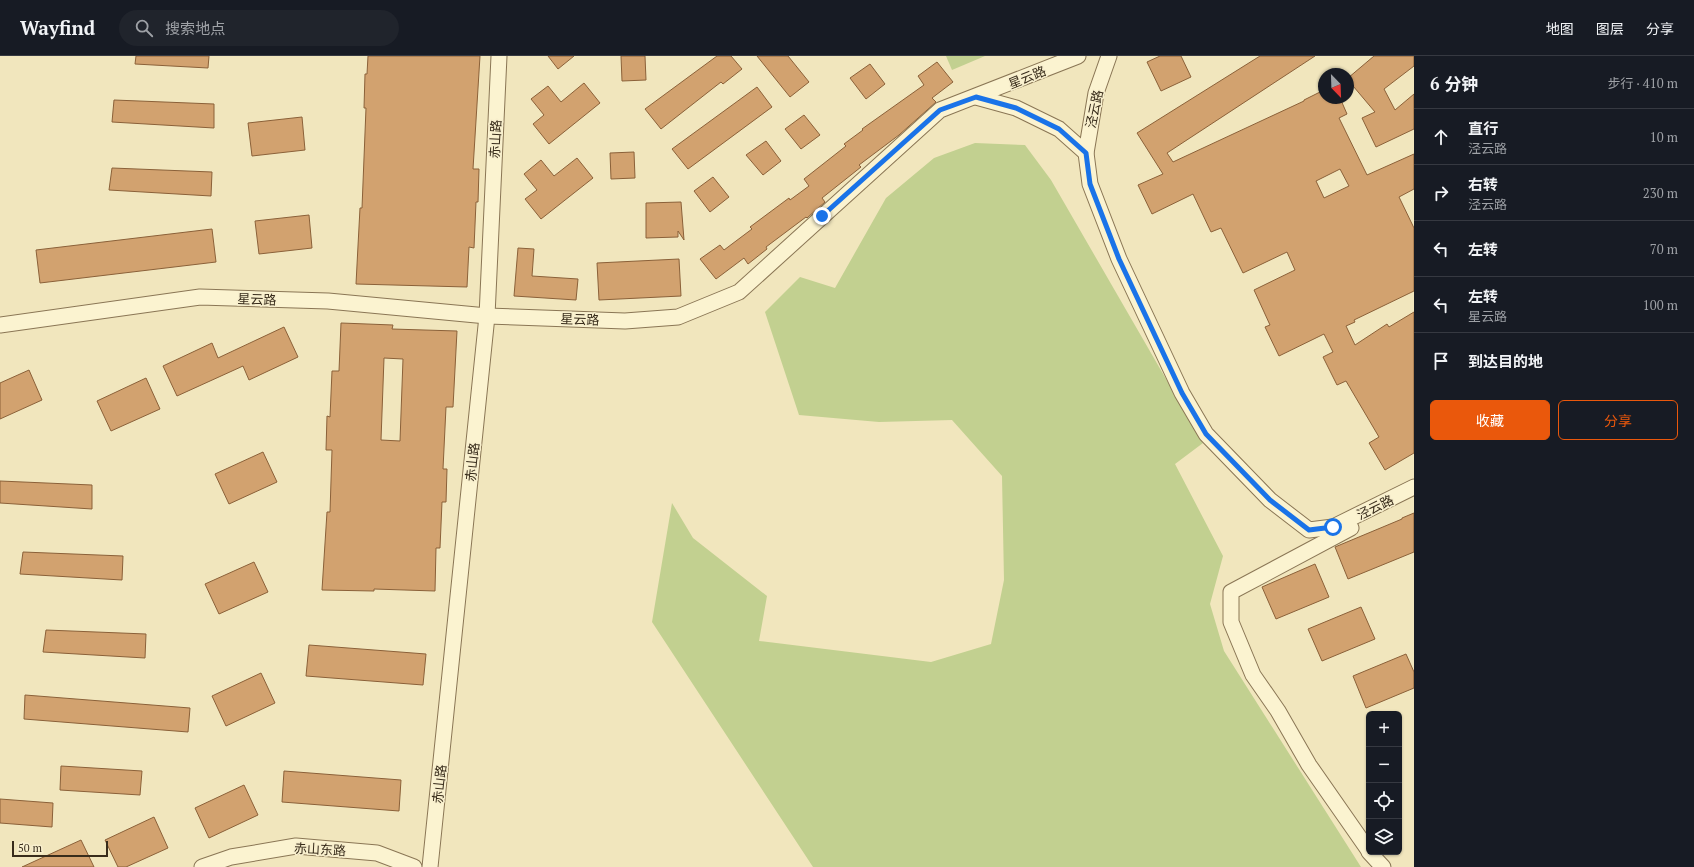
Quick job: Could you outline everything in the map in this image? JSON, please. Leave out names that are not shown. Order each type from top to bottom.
[{"type":"street","name":"赤山路","points":[[430,867],[487,316],[499,56]]},
{"type":"street","name":"星云路","points":[[0,325],[200,297],[328,301],[487,316],[625,321],[678,318],[739,292],[940,110],[1078,56]]},
{"type":"street","name":"泾云路","points":[[1109,56],[1096,93],[1086,153],[1090,184],[1119,259],[1182,393],[1206,434],[1265,494],[1309,530],[1333,527],[1414,487]]},
{"type":"street","points":[[976,97],[1016,108],[1059,129],[1086,153]]},
{"type":"street","points":[[1366,848],[1309,765],[1278,711],[1253,675],[1231,622],[1231,592],[1361,522],[1414,497]]},
{"type":"street","name":"赤山东路","points":[[202,867],[231,857],[296,846],[378,853],[414,867]]},
{"type":"street","points":[[1372,855],[1383,867]]},
{"type":"green space","points":[[946,56],[985,56],[952,70]]},
{"type":"green space","points":[[975,143],[1025,145],[1051,180],[1203,443],[1175,464],[1223,556],[1210,604],[1224,651],[1361,867],[813,867],[652,622],[672,503],[693,538],[767,596],[759,641],[931,662],[991,644],[1004,580],[1002,476],[952,420],[879,422],[799,415],[765,312],[800,277],[835,288],[886,198],[934,158]]},
{"type":"building","points":[[136,56],[209,56],[208,68],[135,64]]},
{"type":"building","points":[[368,56],[480,56],[473,169],[479,169],[478,202],[476,202],[474,248],[469,247],[467,287],[356,284],[360,208],[362,208],[366,108],[364,108],[365,74],[367,74]]},
{"type":"building","points":[[548,56],[574,56],[558,69]]},
{"type":"building","points":[[621,56],[645,56],[646,80],[622,81]]},
{"type":"building","points":[[717,56],[731,56],[742,69],[723,84],[721,82],[661,129],[645,109]]},
{"type":"building","points":[[757,56],[788,56],[809,82],[790,97]]},
{"type":"building","points":[[1160,56],[1181,56],[1191,77],[1161,91],[1147,62]]},
{"type":"building","points":[[1260,56],[1315,56],[1167,153],[1173,162],[1304,101],[1318,93],[1318,104],[1343,104],[1347,114],[1339,118],[1367,175],[1414,154],[1414,189],[1399,197],[1414,228],[1414,291],[1354,320],[1355,322],[1346,326],[1355,345],[1387,324],[1389,327],[1414,312],[1414,453],[1385,470],[1369,443],[1379,437],[1346,381],[1337,385],[1323,357],[1333,352],[1324,334],[1279,356],[1265,327],[1270,325],[1254,290],[1295,270],[1287,252],[1243,273],[1221,228],[1211,232],[1193,194],[1152,214],[1138,185],[1163,174],[1137,133]],"holes":[[[1340,169],[1349,186],[1324,198],[1316,181]]]},
{"type":"building","points":[[1374,56],[1414,56],[1414,66],[1384,89],[1395,110],[1414,94],[1414,129],[1376,147],[1362,118],[1375,112],[1354,87],[1354,73]]},
{"type":"building","points":[[937,62],[953,82],[932,98],[936,102],[899,135],[859,165],[861,167],[822,198],[825,202],[807,218],[806,217],[766,247],[767,249],[748,264],[744,258],[716,279],[700,259],[720,245],[724,250],[752,229],[750,227],[789,198],[790,200],[809,186],[804,179],[846,146],[844,144],[863,130],[862,129],[924,85],[918,76]]},
{"type":"building","points":[[870,64],[885,84],[866,99],[850,78]]},
{"type":"building","points":[[584,83],[600,103],[549,144],[533,124],[544,115],[531,99],[548,86],[561,102]]},
{"type":"building","points":[[757,87],[772,107],[688,169],[672,149]]},
{"type":"building","points":[[114,100],[214,104],[214,128],[112,122]]},
{"type":"building","points":[[804,115],[820,135],[801,149],[785,129]]},
{"type":"building","points":[[302,117],[305,150],[252,156],[248,123]]},
{"type":"building","points":[[766,141],[781,161],[763,175],[746,155]]},
{"type":"building","points":[[634,152],[635,178],[611,179],[610,153]]},
{"type":"building","points":[[577,158],[593,178],[541,219],[525,199],[537,190],[524,174],[541,160],[554,176]]},
{"type":"building","points":[[112,168],[212,172],[211,196],[109,190]]},
{"type":"building","points":[[713,177],[729,197],[710,212],[694,191]]},
{"type":"building","points":[[681,202],[684,240],[678,231],[678,237],[646,238],[646,203]]},
{"type":"building","points":[[309,215],[312,248],[259,254],[255,221]]},
{"type":"building","points":[[212,229],[216,262],[40,283],[36,250]]},
{"type":"building","points":[[518,248],[534,249],[532,276],[578,279],[576,300],[514,296]]},
{"type":"building","points":[[679,259],[681,296],[599,300],[597,263]]},
{"type":"building","points":[[341,323],[393,325],[392,329],[457,331],[453,407],[446,407],[443,469],[447,469],[446,502],[442,502],[440,548],[436,548],[435,591],[374,589],[374,591],[322,590],[327,512],[330,512],[332,450],[326,450],[327,416],[330,417],[332,371],[339,371]],"holes":[[[384,358],[403,359],[400,441],[381,440]]]},
{"type":"building","points":[[284,327],[298,357],[249,380],[243,366],[177,396],[163,366],[212,343],[218,358]]},
{"type":"building","points":[[29,370],[42,400],[0,419],[0,383]]},
{"type":"building","points":[[146,378],[160,409],[111,431],[97,401]]},
{"type":"building","points":[[263,452],[277,482],[229,504],[215,474]]},
{"type":"building","points":[[0,481],[92,485],[92,509],[0,503]]},
{"type":"building","points":[[1414,513],[1414,552],[1348,579],[1335,547]]},
{"type":"building","points":[[23,552],[123,556],[122,580],[20,574]]},
{"type":"building","points":[[254,562],[268,592],[219,614],[205,584]]},
{"type":"building","points":[[1315,564],[1329,597],[1276,619],[1262,587]]},
{"type":"building","points":[[1361,607],[1375,639],[1322,661],[1308,629]]},
{"type":"building","points":[[46,630],[146,634],[145,658],[43,652]]},
{"type":"building","points":[[309,645],[426,654],[423,685],[306,676]]},
{"type":"building","points":[[1406,654],[1414,672],[1414,688],[1366,708],[1353,676]]},
{"type":"building","points":[[261,673],[275,703],[226,726],[212,696]]},
{"type":"building","points":[[25,695],[190,708],[188,732],[24,719]]},
{"type":"building","points":[[61,766],[142,771],[140,795],[60,790]]},
{"type":"building","points":[[284,771],[401,780],[399,811],[282,802]]},
{"type":"building","points":[[244,785],[258,815],[209,838],[195,808]]},
{"type":"building","points":[[0,799],[53,803],[52,827],[0,823]]},
{"type":"building","points":[[154,817],[168,848],[126,867],[118,867],[105,840]]},
{"type":"building","points":[[81,840],[94,867],[22,867]]},
{"type":"route","points":[[822,216],[940,110],[976,97],[1016,108],[1059,129],[1086,153],[1090,184],[1119,259],[1182,393],[1206,434],[1270,500],[1309,530],[1333,527]]}]
